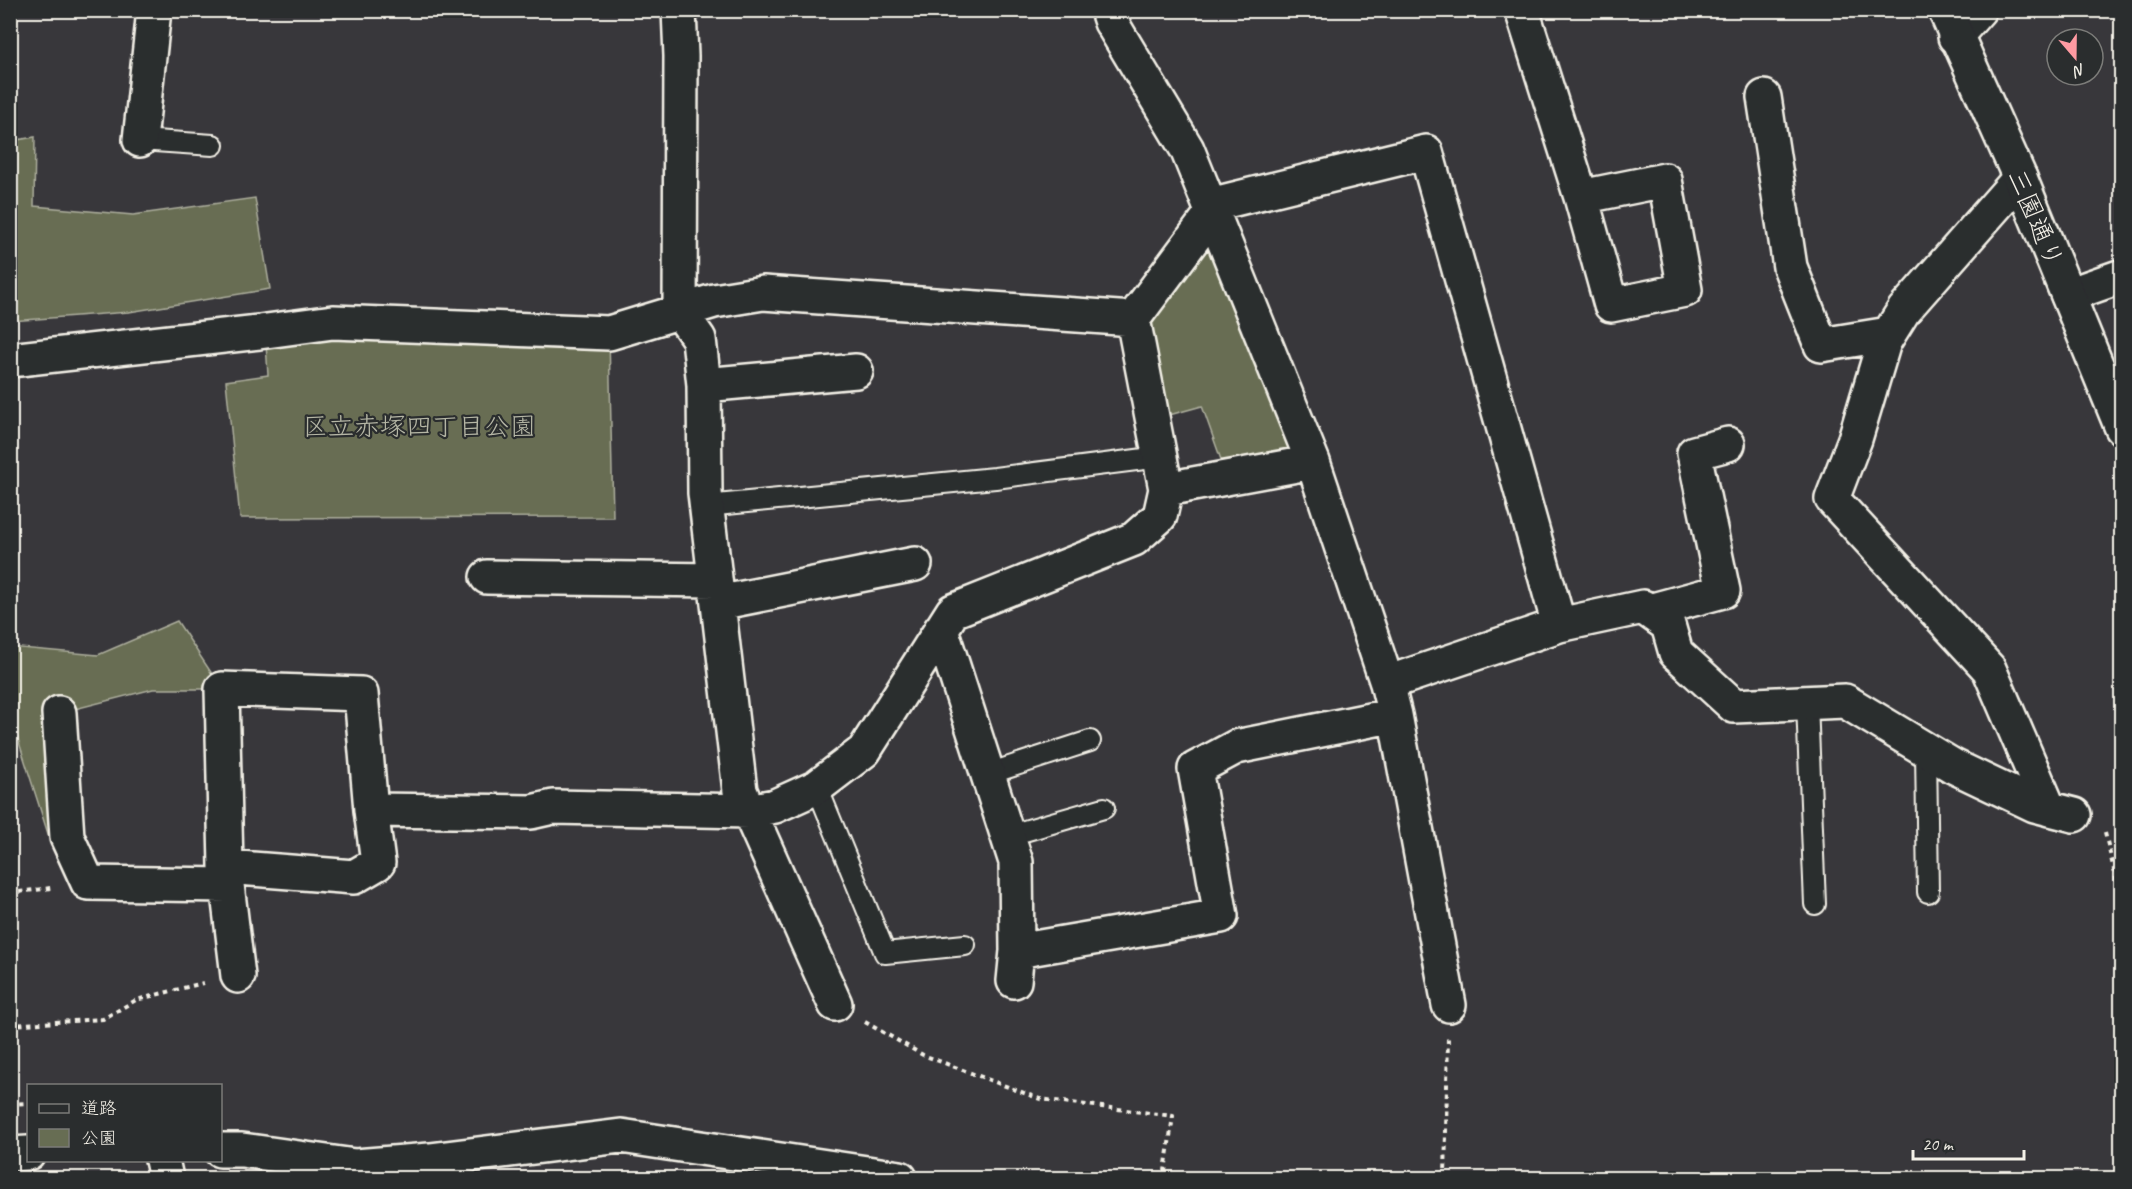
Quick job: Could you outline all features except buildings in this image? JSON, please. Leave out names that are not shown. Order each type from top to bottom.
[{"type":"street","points":[[140,140],[154,10]]},
{"type":"street","points":[[679,10],[681,56],[680,312],[699,339],[704,385],[706,506],[740,791],[835,1004]]},
{"type":"street","points":[[1107,10],[1111,22],[1187,149],[1313,462],[1387,683],[1449,1005]]},
{"type":"street","points":[[1522,10],[1581,196]]},
{"type":"street","points":[[1950,24],[1979,10]]},
{"type":"street","name":"三園通り","points":[[1950,24],[2020,178],[2121,428]]},
{"type":"street","points":[[1764,97],[1790,267],[1821,345],[1889,334]]},
{"type":"street","points":[[371,810],[531,812],[553,807],[748,811],[775,806],[817,787],[864,751],[953,611],[1134,540],[1160,516],[1166,489],[1133,319],[1211,208],[1426,152],[1558,625]]},
{"type":"street","points":[[2020,178],[1904,310],[1884,342],[1855,439],[1832,499],[1989,669],[2062,812]]},
{"type":"street","points":[[2068,295],[2121,276]]},
{"type":"street","points":[[10,360],[179,342],[333,322],[609,333],[714,301],[763,293],[1133,319]]},
{"type":"street","points":[[704,385],[856,371]]},
{"type":"street","points":[[1649,611],[1724,591],[1694,453],[1728,444]]},
{"type":"street","points":[[1166,489],[1313,462]]},
{"type":"street","points":[[487,577],[716,592],[915,564]]},
{"type":"street","points":[[1387,683],[1558,625],[1643,607],[1668,625],[1677,653],[1734,706],[1845,701],[1953,766],[2035,806],[2062,812]]},
{"type":"street","points":[[941,629],[1016,862],[1015,966],[1221,915],[1195,769],[1236,747],[1395,716]]},
{"type":"street","points":[[59,713],[67,837],[88,883],[227,876],[354,877],[378,862],[361,694],[222,689],[227,876],[238,976]]},
{"type":"street","points":[[222,1150],[242,1150],[355,1166],[430,1160],[621,1136],[833,1173],[900,1179]]},
{"type":"street","points":[[10,1154],[27,1153]]},
{"type":"street","points":[[162,1162],[166,1179]]},
{"type":"lane","points":[[140,140],[213,145]]},
{"type":"lane","points":[[706,506],[995,478],[1160,457]]},
{"type":"lane","points":[[1807,703],[1815,904]]},
{"type":"lane","points":[[988,774],[1090,741]]},
{"type":"lane","points":[[1926,750],[1928,892]]},
{"type":"lane","points":[[817,787],[885,953],[965,945]]},
{"type":"lane","points":[[1007,836],[1104,808]]},
{"type":"path","points":[[2062,812],[2103,824],[2121,903]]},
{"type":"path","points":[[10,1025],[104,1019],[136,1000],[194,985]]},
{"type":"path","points":[[835,1004],[923,1055],[1040,1099],[1173,1116],[1164,1179]]},
{"type":"path","points":[[1445,1179],[1449,1005]]},
{"type":"path","points":[[10,1104],[27,1103]]},
{"type":"green space","points":[[35,137],[34,206],[133,215],[255,198],[270,289],[129,312],[11,321],[11,141]]},
{"type":"green space","points":[[1212,231],[1305,458],[1225,471],[1202,406],[1162,417],[1141,324]]},
{"type":"green space","name":"区立赤塚四丁目公園","points":[[327,334],[609,336],[613,517],[240,518],[226,381],[268,375],[266,343]]},
{"type":"green space","points":[[177,621],[222,689],[153,689],[59,713],[67,837],[49,837],[11,717],[10,647],[98,655]]}]
